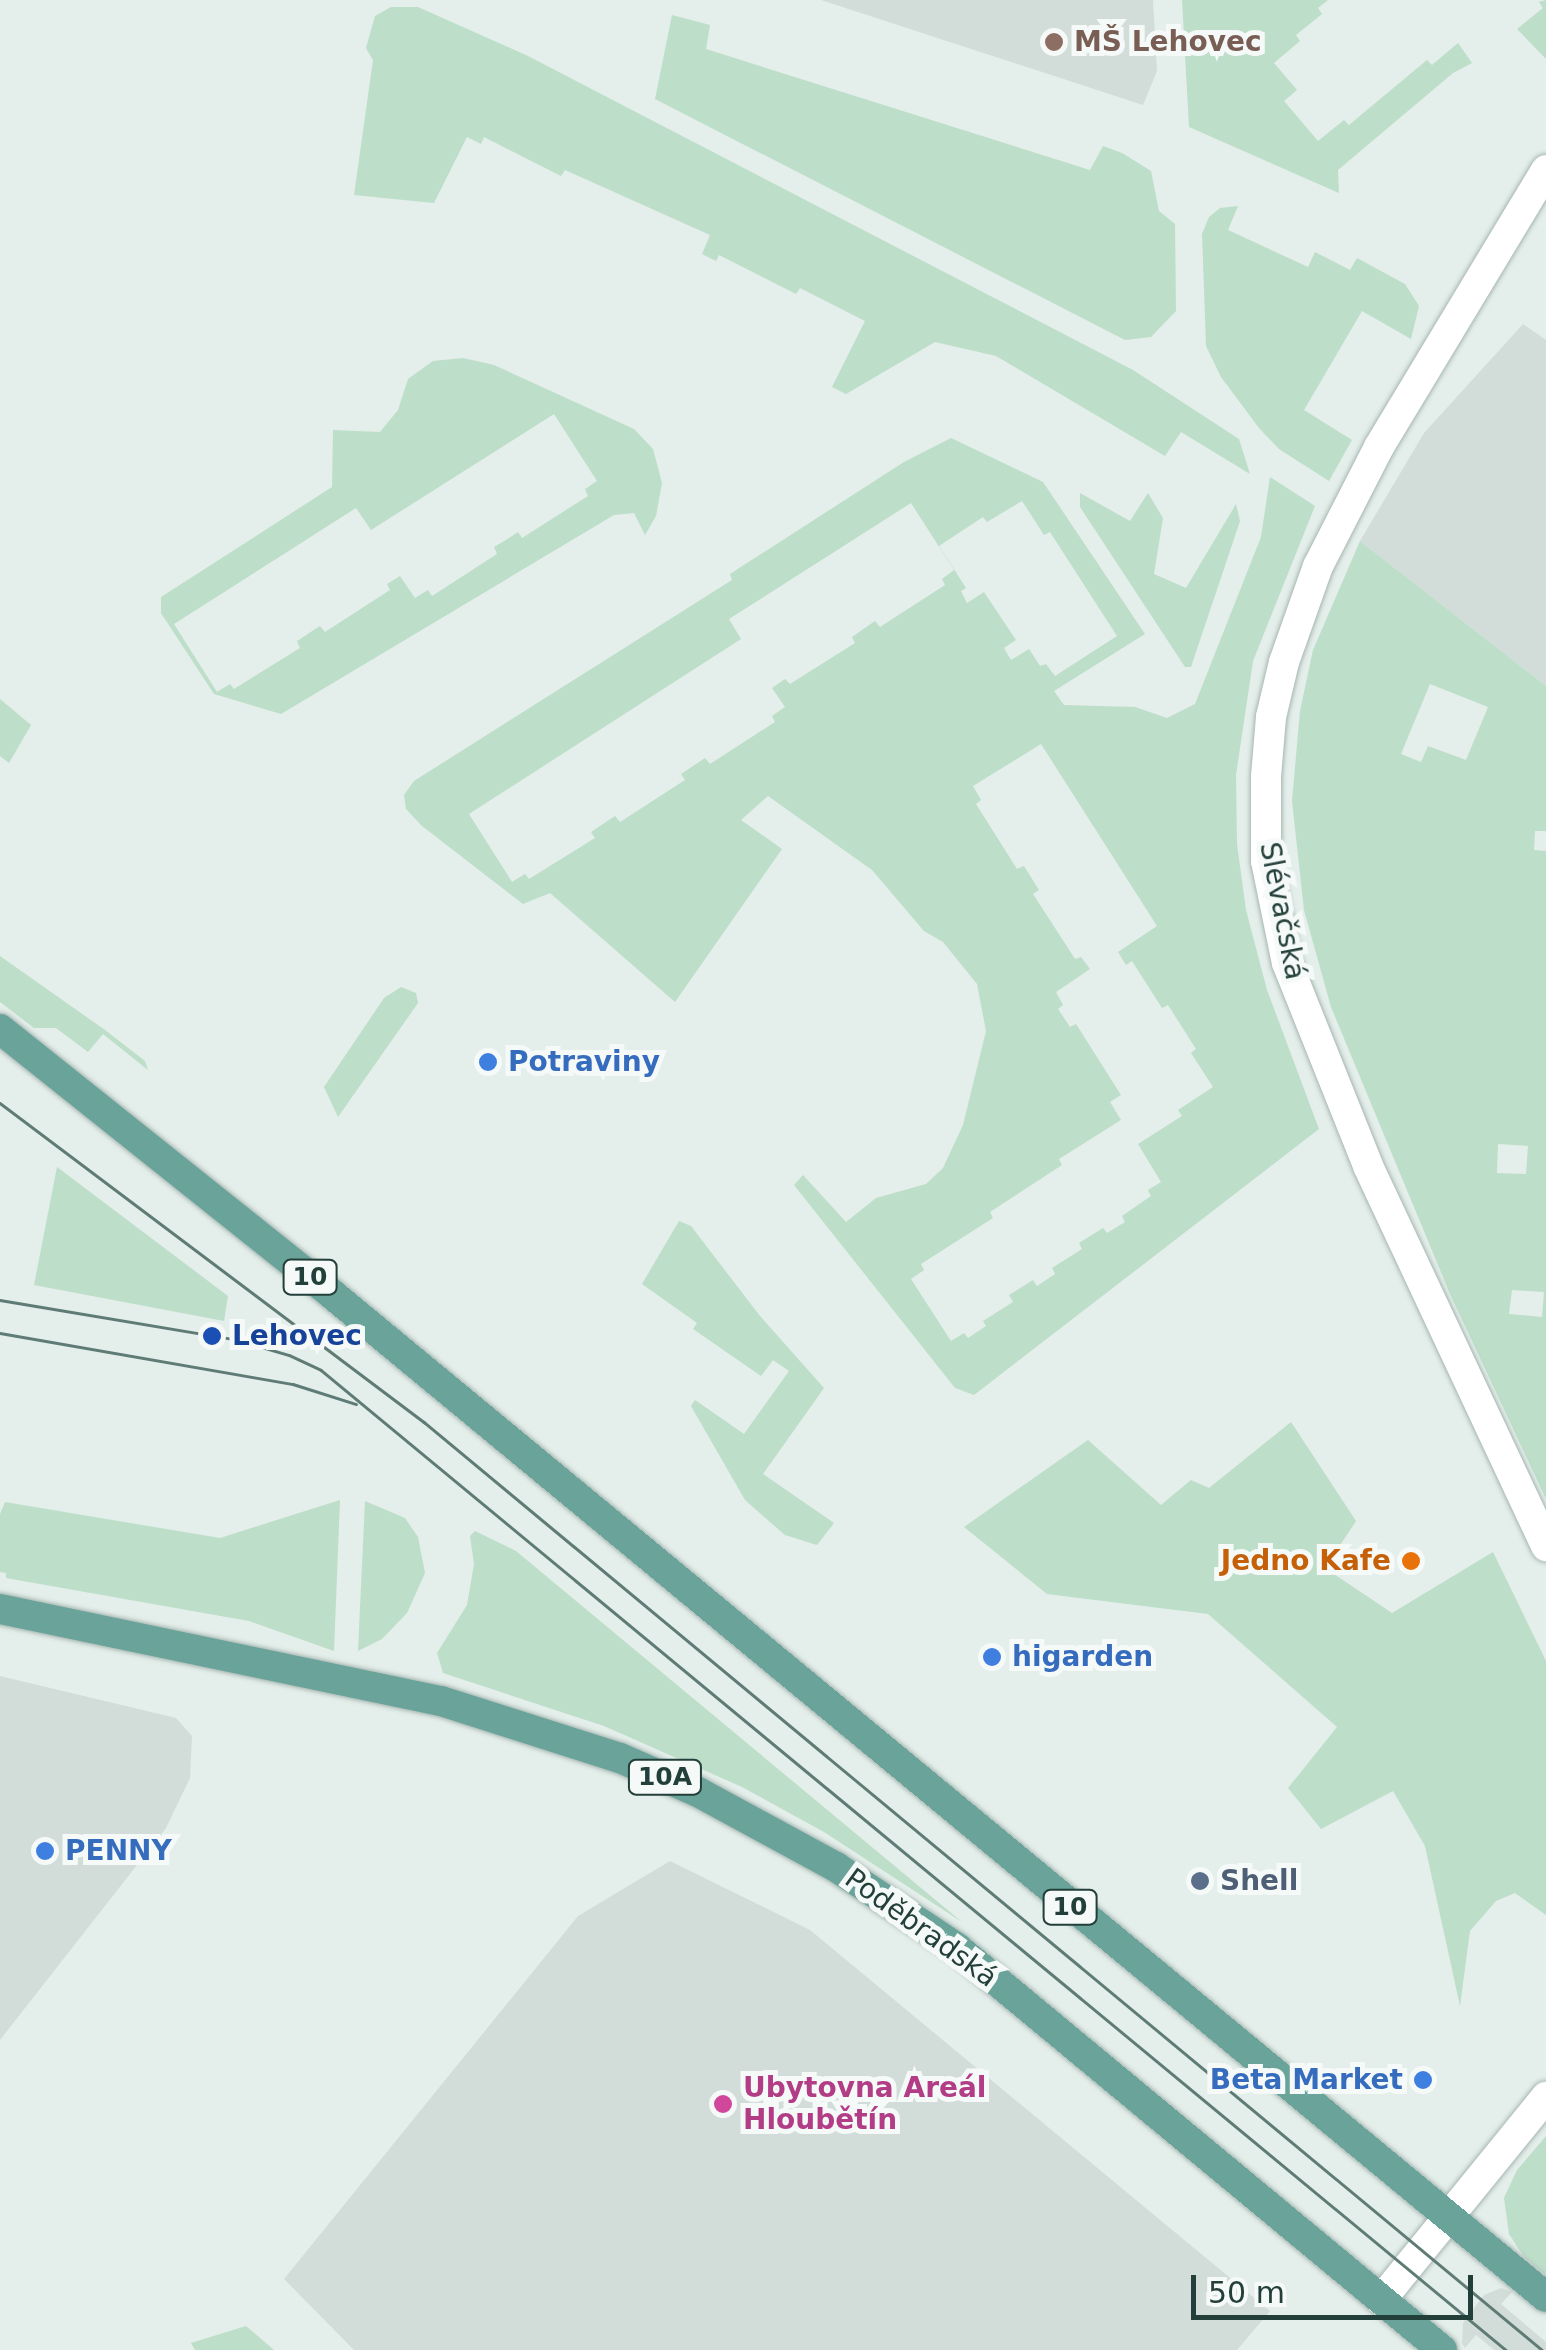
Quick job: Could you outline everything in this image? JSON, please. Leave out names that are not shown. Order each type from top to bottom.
[{"type":"main road","name":"10","points":[[0,1030],[333,1295],[1546,2297]]},
{"type":"main road","name":"Poděbradská","points":[[0,1610],[440,1700],[620,1758],[774,1831],[836,1867],[957,1948],[1442,2350]]},
{"type":"street","name":"Slévačská","points":[[1546,170],[1379,447],[1318,566],[1284,662],[1271,718],[1266,778],[1266,860],[1286,963],[1368,1166],[1546,1546]]},
{"type":"street","points":[[1382,2300],[1546,2097]]},
{"type":"shaded area","name":"MŠ Lehovec","points":[[821,0],[1153,0],[1157,71],[1143,105]]},
{"type":"shaded area","points":[[1523,324],[1546,340],[1546,686],[1360,541],[1424,433]]},
{"type":"shaded area","points":[[0,1676],[176,1718],[192,1736],[190,1778],[166,1828],[0,2040]]},
{"type":"shaded area","name":"Ubytovna Areál Hloubětín","points":[[670,1861],[810,1930],[1270,2311],[1237,2350],[354,2350],[284,2279],[578,1916]]},
{"type":"shaded area","points":[[1501,2288],[1512,2292],[1501,2304],[1546,2342],[1546,2350],[1494,2350],[1476,2335],[1465,2348],[1463,2323],[1484,2295]]},
{"type":"green space","points":[[1182,0],[1328,0],[1318,8],[1322,14],[1296,35],[1300,41],[1274,63],[1297,90],[1284,101],[1318,141],[1344,120],[1349,125],[1427,60],[1432,65],[1458,43],[1472,63],[1453,73],[1338,170],[1339,193],[1189,127]]},
{"type":"green space","points":[[1546,0],[1546,59],[1517,29],[1543,8],[1539,2]]},
{"type":"green space","points":[[391,7],[418,7],[528,56],[1133,370],[1239,439],[1250,474],[1181,432],[1165,456],[996,356],[935,342],[846,394],[832,387],[865,321],[800,288],[796,294],[719,255],[716,261],[702,254],[710,235],[565,170],[561,176],[484,137],[481,144],[467,137],[434,203],[354,195],[373,60],[366,48],[375,16]]},
{"type":"green space","points":[[672,15],[710,25],[706,49],[1090,170],[1103,146],[1122,153],[1151,171],[1159,211],[1175,224],[1176,311],[1151,337],[1125,340],[655,99]]},
{"type":"green space","points":[[1238,206],[1228,230],[1308,267],[1315,252],[1350,270],[1357,258],[1405,284],[1419,306],[1411,339],[1362,311],[1304,410],[1352,440],[1329,481],[1279,449],[1259,428],[1221,377],[1206,346],[1202,234],[1209,217],[1220,208]]},
{"type":"green space","points":[[463,358],[494,365],[634,429],[653,449],[662,483],[656,516],[645,535],[634,513],[614,515],[281,714],[214,694],[161,613],[161,597],[332,487],[333,430],[380,432],[398,410],[408,379],[433,361]],"holes":[[[554,414],[597,481],[585,489],[588,496],[522,538],[518,532],[494,547],[497,554],[432,596],[428,590],[415,598],[400,576],[387,584],[390,590],[325,632],[320,626],[297,641],[300,648],[234,689],[230,684],[217,692],[174,624],[356,508],[371,530]]]},
{"type":"green space","points":[[951,438],[1043,482],[1145,634],[1054,691],[1064,705],[1135,707],[1167,718],[1195,704],[1261,537],[1270,477],[1315,506],[1253,661],[1236,775],[1237,844],[1246,910],[1267,990],[1319,1129],[974,1395],[955,1388],[794,1185],[803,1175],[846,1222],[876,1198],[926,1184],[943,1168],[963,1125],[986,1031],[977,984],[943,942],[924,931],[872,870],[768,796],[741,820],[782,849],[675,1002],[550,893],[523,904],[422,826],[406,809],[404,795],[414,781],[732,580],[730,574],[904,462]],"holes":[[[1022,501],[1044,535],[1050,532],[1117,636],[1055,676],[1046,664],[1040,666],[1029,649],[1011,660],[1004,648],[1016,640],[984,592],[967,603],[961,591],[966,588],[939,546],[983,517],[987,522]],[[911,503],[954,570],[942,579],[945,585],[880,627],[875,621],[852,637],[855,643],[790,684],[785,679],[772,688],[785,707],[772,716],[775,722],[710,764],[705,758],[681,774],[685,780],[620,822],[615,816],[591,832],[595,838],[529,879],[525,874],[512,882],[469,814],[741,639],[729,619]],[[1041,744],[1157,926],[1118,952],[1126,965],[1132,961],[1162,1008],[1168,1005],[1196,1049],[1191,1053],[1213,1087],[1178,1110],[1182,1116],[1138,1144],[1161,1182],[1148,1190],[1151,1196],[1122,1216],[1125,1222],[1107,1233],[1103,1228],[1079,1243],[1082,1249],[1052,1268],[1055,1274],[1037,1286],[1033,1280],[1009,1295],[1013,1302],[983,1321],[986,1326],[968,1338],[964,1333],[951,1341],[911,1279],[924,1270],[921,1264],[993,1218],[990,1212],[1062,1165],[1059,1159],[1121,1120],[1110,1102],[1121,1095],[1076,1024],[1070,1027],[1058,1009],[1063,1005],[1056,992],[1090,969],[1081,957],[1075,959],[1033,894],[1039,890],[1024,866],[1017,869],[976,804],[981,800],[973,786]]]},
{"type":"green space","points":[[1080,493],[1130,521],[1148,493],[1163,518],[1154,574],[1186,588],[1236,504],[1240,521],[1191,667],[1185,667],[1080,507]]},
{"type":"green space","points":[[1360,541],[1546,686],[1546,831],[1535,831],[1534,850],[1546,851],[1546,1499],[1450,1294],[1331,1007],[1304,910],[1292,801],[1300,711],[1313,650]],"holes":[[[1430,684],[1488,707],[1466,760],[1428,746],[1421,762],[1401,754]],[[1498,1144],[1528,1146],[1526,1174],[1497,1173]],[[1512,1290],[1544,1292],[1542,1317],[1509,1314]]]},
{"type":"green space","points":[[0,699],[31,725],[9,763],[0,756]]},
{"type":"green space","points":[[0,956],[105,1030],[145,1061],[148,1070],[103,1034],[88,1052],[56,1028],[34,1028],[0,1002]]},
{"type":"green space","points":[[401,987],[416,993],[418,1003],[338,1117],[324,1087],[384,998]]},
{"type":"green space","points":[[57,1167],[228,1296],[224,1321],[34,1285]]},
{"type":"green space","points":[[679,1221],[691,1226],[760,1316],[824,1388],[763,1474],[834,1523],[817,1545],[785,1535],[745,1500],[691,1406],[695,1400],[744,1434],[789,1371],[773,1360],[761,1376],[693,1329],[697,1323],[642,1284]]},
{"type":"green space","points":[[1291,1422],[1356,1521],[1325,1568],[1392,1613],[1493,1552],[1546,1661],[1546,1915],[1515,1893],[1496,1901],[1470,1931],[1460,2006],[1425,1846],[1393,1791],[1321,1829],[1288,1788],[1337,1727],[1208,1614],[1047,1594],[964,1527],[1088,1440],[1161,1505],[1191,1480],[1209,1488]]},
{"type":"green space","points":[[340,1500],[334,1651],[249,1621],[6,1578],[6,1573],[0,1572],[0,1514],[5,1502],[220,1538]]},
{"type":"green space","points":[[365,1501],[405,1518],[418,1537],[425,1573],[407,1613],[382,1639],[358,1651]]},
{"type":"green space","points":[[475,1531],[516,1551],[962,1922],[824,1832],[742,1787],[604,1726],[443,1673],[437,1653],[467,1605],[474,1564],[470,1536]]},
{"type":"green space","points":[[1546,2136],[1546,2275],[1524,2257],[1509,2234],[1504,2198],[1517,2170]]},
{"type":"green space","points":[[246,2326],[274,2350],[195,2350],[191,2343]]},
{"type":"tram line","points":[[0,1103],[424,1422],[1542,2350]]},
{"type":"tram line","points":[[0,1300],[238,1340],[289,1355],[321,1370],[1506,2350]]},
{"type":"tram line","points":[[0,1333],[293,1384],[356,1404]]},
{"type":"place","name":"MŠ Lehovec","points":[[1054,42]]},
{"type":"place","name":"Potraviny","points":[[488,1062]]},
{"type":"place","name":"Lehovec","points":[[212,1336]]},
{"type":"place","name":"Jedno Kafe","points":[[1411,1561]]},
{"type":"place","name":"higarden","points":[[992,1657]]},
{"type":"place","name":"PENNY","points":[[45,1851]]},
{"type":"place","name":"Shell","points":[[1200,1881]]},
{"type":"place","name":"Beta Market","points":[[1423,2080]]},
{"type":"place","name":"Ubytovna Areál Hloubětín","points":[[723,2104]]}]
